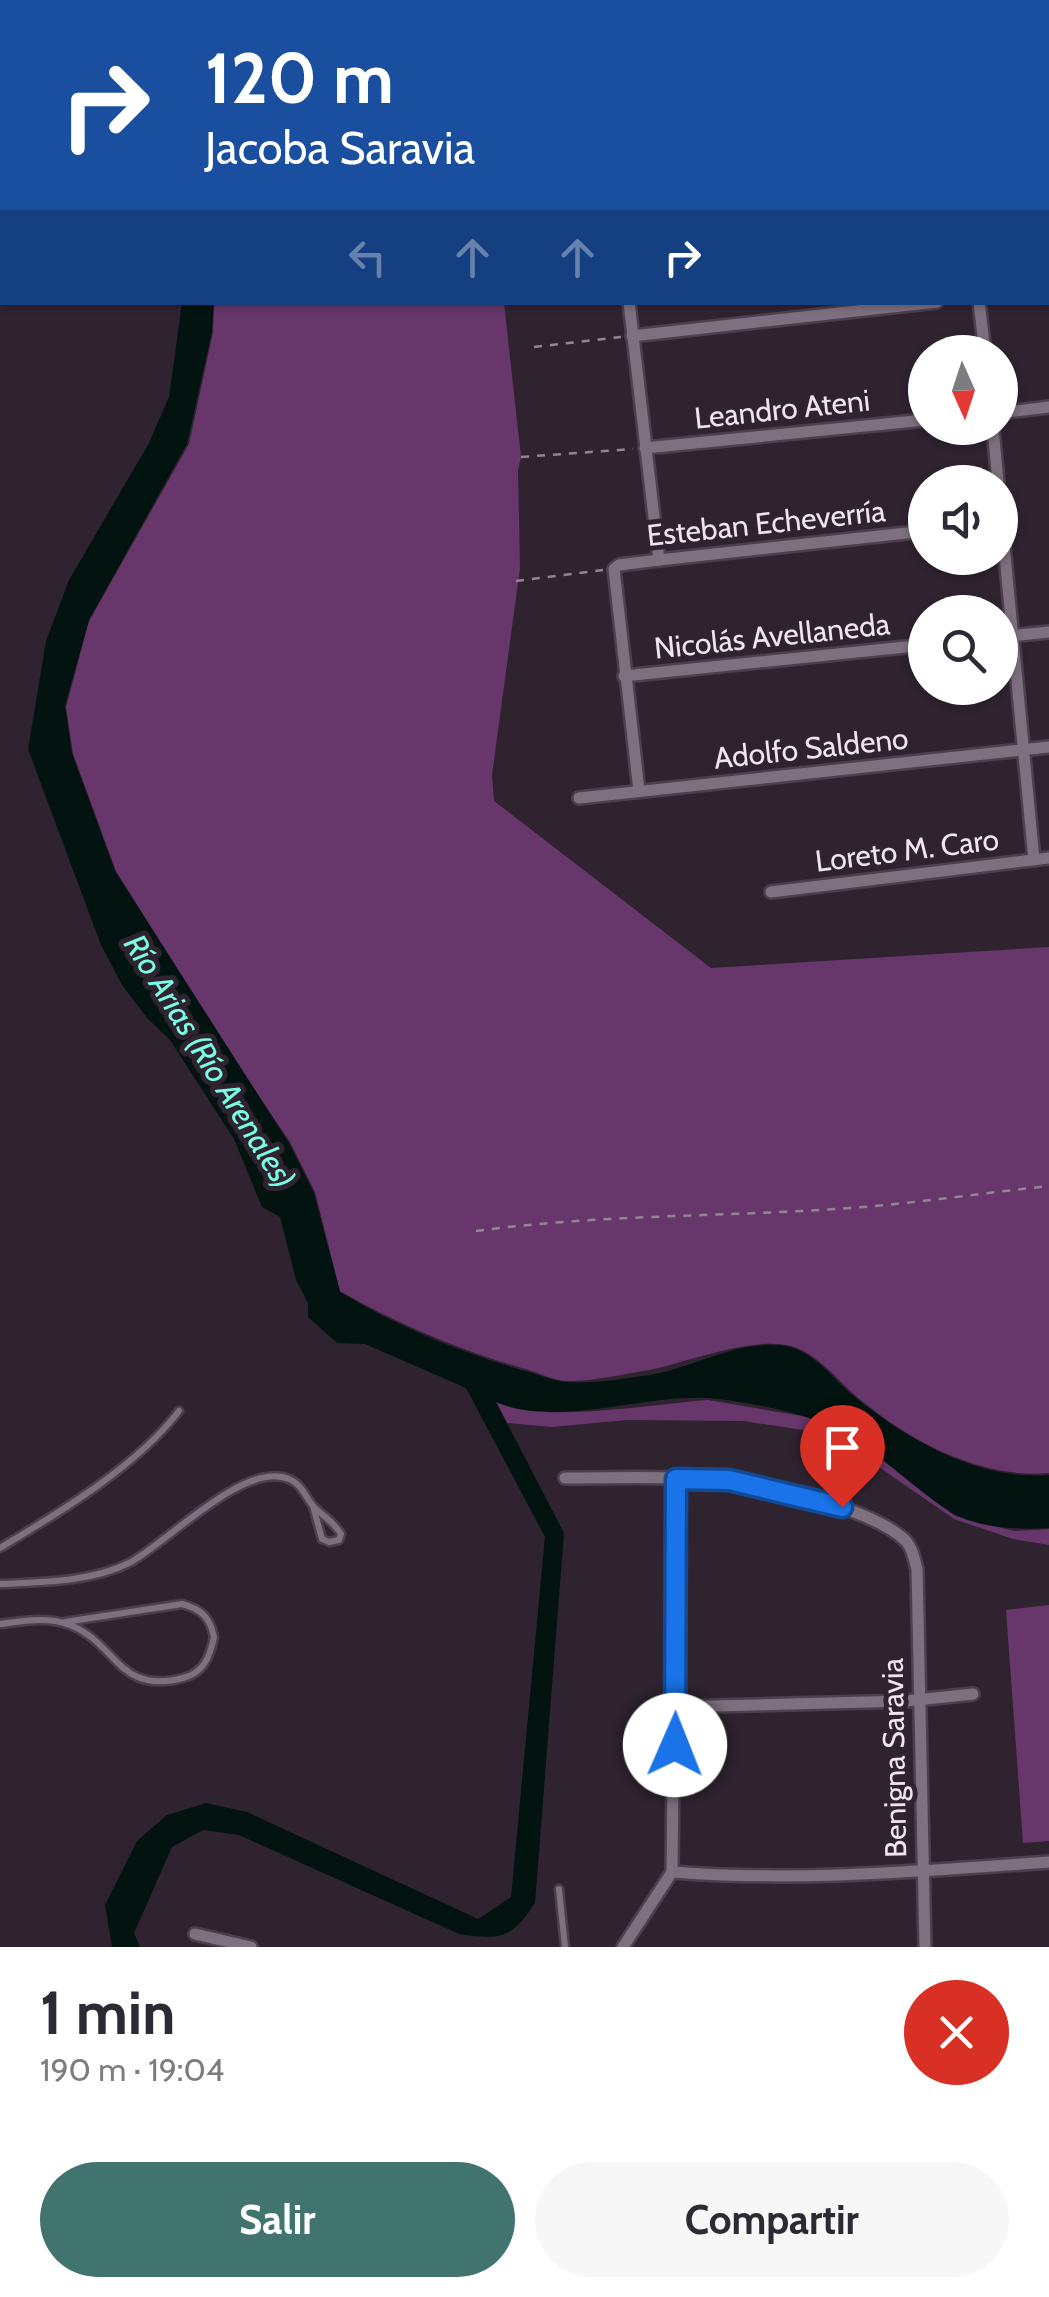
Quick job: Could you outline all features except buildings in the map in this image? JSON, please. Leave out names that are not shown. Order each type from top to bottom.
[{"type":"street","points":[[629,305],[659,560]]},
{"type":"street","points":[[632,336],[910,305]]},
{"type":"street","points":[[979,305],[983,335]]},
{"type":"street","points":[[1018,410],[1049,407]]},
{"type":"street","name":"Leandro Ateni","points":[[644,448],[908,422]]},
{"type":"street","name":"Esteban Echeverría","points":[[614,569],[659,560],[908,533]]},
{"type":"street","points":[[614,569],[638,792]]},
{"type":"street","points":[[1018,636],[1049,632]]},
{"type":"street","name":"Nicolás Avellaneda","points":[[624,676],[908,647]]},
{"type":"street","points":[[1016,705],[1034,860]]},
{"type":"street","name":"Adolfo Saldeno","points":[[579,798],[1049,747]]},
{"type":"street","name":"Loreto M. Caro","points":[[770,892],[1049,858]]},
{"type":"street","points":[[565,1478],[676,1479],[672,1872],[623,1947]]},
{"type":"street","name":"Benigna Saravia","points":[[676,1479],[729,1480],[842,1507],[877,1522],[904,1539],[912,1549],[916,1569],[925,1947]]},
{"type":"street","points":[[676,1707],[906,1701],[973,1694]]},
{"type":"street","points":[[672,1872],[782,1875],[1049,1862]]},
{"type":"street","points":[[195,1934],[251,1947]]},
{"type":"lane","points":[[0,1548],[54,1516],[136,1454],[179,1411]]},
{"type":"lane","points":[[0,1584],[54,1581],[128,1563],[235,1488],[261,1478],[280,1476],[298,1484],[313,1506],[337,1527],[339,1540],[322,1539],[313,1506]]},
{"type":"lane","points":[[0,1624],[45,1619],[64,1622],[85,1632],[124,1672],[155,1682],[192,1676],[200,1670],[214,1637],[206,1615],[182,1604],[64,1622]]},
{"type":"lane","points":[[559,1889],[565,1947]]},
{"type":"path","points":[[534,346],[632,336]]},
{"type":"path","points":[[521,457],[644,448]]},
{"type":"path","points":[[516,581],[614,569]]},
{"type":"path","points":[[476,1231],[591,1219],[852,1208],[1049,1186]]},
{"type":"shaded area","points":[[214,305],[504,305],[521,457],[520,568],[492,775],[494,801],[711,968],[1049,947],[1049,1473],[999,1470],[926,1444],[882,1416],[811,1355],[791,1346],[758,1344],[649,1370],[566,1381],[456,1346],[340,1291],[315,1192],[290,1142],[116,871],[73,754],[66,707],[89,621],[189,444],[213,332]]},
{"type":"shaded area","points":[[708,1400],[807,1417],[867,1448],[955,1516],[1014,1531],[1049,1529],[1049,1545],[1013,1539],[954,1519],[863,1456],[803,1430],[743,1421],[627,1420],[552,1427],[507,1423],[496,1402],[541,1412],[569,1412]]},
{"type":"shaded area","points":[[1049,1605],[1049,1841],[1023,1843],[1006,1610]]},
{"type":"water","name":"Río Arias (Río Arenales)","points":[[182,305],[214,305],[212,332],[187,444],[89,620],[65,706],[72,753],[115,871],[289,1143],[314,1193],[340,1292],[456,1348],[566,1382],[649,1375],[755,1346],[790,1347],[815,1360],[894,1426],[943,1453],[995,1471],[1049,1475],[1049,1528],[999,1527],[952,1513],[846,1435],[784,1411],[708,1398],[546,1412],[496,1402],[564,1533],[535,1903],[512,1930],[495,1936],[459,1934],[239,1835],[203,1830],[172,1847],[134,1933],[140,1947],[112,1947],[105,1905],[137,1841],[167,1815],[206,1803],[247,1812],[478,1919],[511,1897],[545,1537],[466,1388],[365,1344],[337,1343],[308,1317],[308,1303],[296,1280],[280,1217],[262,1207],[234,1139],[170,1040],[122,985],[101,945],[28,749],[46,641],[69,580],[149,443],[169,397]]},
{"type":"route","points":[[675,1745],[676,1479],[729,1480],[842,1507]]}]
